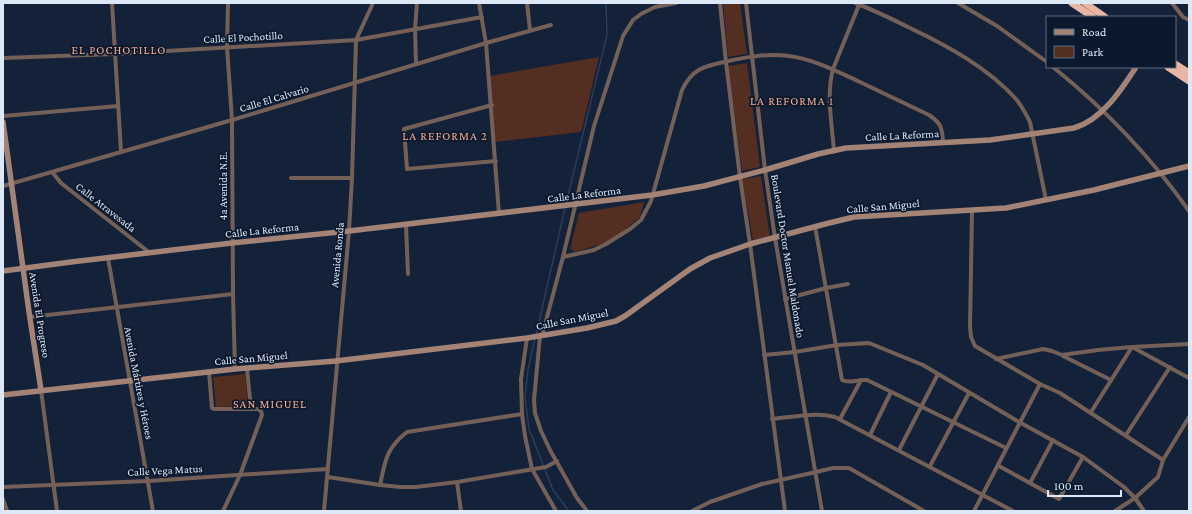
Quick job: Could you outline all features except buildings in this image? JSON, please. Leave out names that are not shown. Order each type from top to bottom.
[{"type":"highway","points":[[1072,3],[1092,16]]},
{"type":"highway","points":[[1085,3],[1104,16]]},
{"type":"highway","points":[[1176,65],[1189,73]]},
{"type":"highway","points":[[1170,68],[1189,81]]},
{"type":"street","points":[[112,3],[121,152]]},
{"type":"street","name":"4a Avenida N.E.","points":[[228,3],[228,47],[232,120],[232,243],[235,369]]},
{"type":"street","name":"Avenida Ronda","points":[[324,511],[328,477],[336,361],[349,231],[356,40],[373,3]]},
{"type":"street","points":[[416,64],[415,29],[417,3]]},
{"type":"street","points":[[479,3],[486,42],[492,105],[499,214]]},
{"type":"street","points":[[527,3],[530,30]]},
{"type":"street","points":[[587,511],[577,498],[556,462],[541,431],[534,408],[540,336],[563,257],[574,205],[594,126],[623,36],[633,20],[641,14],[655,7],[676,3]]},
{"type":"street","points":[[720,3],[740,177],[784,511]]},
{"type":"street","name":"Boulevard Doctor Manuel Maldonado","points":[[746,3],[774,238],[822,511]]},
{"type":"street","points":[[958,3],[997,26],[1046,61]]},
{"type":"street","points":[[1172,3],[1183,17],[1189,20]]},
{"type":"street","points":[[834,151],[829,90],[830,80],[857,4],[930,38],[961,55],[995,79],[1016,99],[1026,112],[1033,134],[1046,200]]},
{"type":"street","name":"Calle El Pochotillo","points":[[3,58],[115,54],[356,40],[482,17]]},
{"type":"street","name":"Calle El Calvario","points":[[3,186],[232,120],[486,42],[551,25]]},
{"type":"street","points":[[563,257],[594,250],[630,229],[640,220],[648,207],[652,195],[685,82],[692,74],[712,64],[752,56],[789,56],[808,60],[833,70],[929,115],[938,122],[941,127],[943,142]]},
{"type":"street","points":[[1055,68],[1103,110],[1160,172],[1189,211]]},
{"type":"street","name":"Calle La Reforma","points":[[3,272],[71,262],[499,214],[652,195],[704,186],[846,148],[990,140],[1082,126],[1103,110],[1114,98],[1135,68]]},
{"type":"street","points":[[492,105],[404,129],[407,169],[496,161]]},
{"type":"street","points":[[3,116],[118,106]]},
{"type":"street","name":"Avenida El Progreso","points":[[3,122],[58,511]]},
{"type":"street","name":"Calle San Miguel","points":[[3,395],[235,369],[336,361],[540,336],[616,320],[625,316],[696,265],[710,258],[750,244],[815,226],[854,217],[1006,208],[1094,190],[1160,172],[1189,166]]},
{"type":"street","name":"Calle Atravesada","points":[[52,172],[61,184],[151,253]]},
{"type":"street","points":[[291,178],[352,178]]},
{"type":"street","points":[[972,210],[970,327],[971,337],[975,346],[1040,384],[1060,393],[1163,460]]},
{"type":"street","points":[[406,224],[408,274]]},
{"type":"street","points":[[815,226],[842,380],[847,382],[867,380],[1006,448]]},
{"type":"street","name":"Avenida Mártires y Héroes","points":[[108,258],[153,511]]},
{"type":"street","points":[[785,298],[848,284]]},
{"type":"street","points":[[30,317],[233,294]]},
{"type":"street","points":[[528,338],[521,379],[522,414],[533,469],[544,493],[556,511]]},
{"type":"street","points":[[764,355],[795,352],[837,345],[869,343],[923,365],[1019,422],[1083,457],[1124,487],[1135,498],[1144,511]]},
{"type":"street","points":[[1062,355],[1132,347],[1189,344]]},
{"type":"street","points":[[1132,347],[1189,378]]},
{"type":"street","points":[[1090,412],[1132,347]]},
{"type":"street","points":[[996,359],[1043,350],[1052,351],[1111,380]]},
{"type":"street","points":[[1126,435],[1170,367]]},
{"type":"street","points":[[247,368],[251,409]]},
{"type":"street","points":[[209,372],[212,408],[214,410],[251,409],[261,411],[262,415],[240,475],[223,511]]},
{"type":"street","points":[[899,450],[938,374]]},
{"type":"street","points":[[840,419],[862,380]]},
{"type":"street","points":[[974,511],[999,466],[1019,422],[1040,384]]},
{"type":"street","points":[[870,435],[891,392]]},
{"type":"street","points":[[930,466],[969,393]]},
{"type":"street","points":[[380,485],[390,449],[397,440],[407,432],[522,414]]},
{"type":"street","points":[[772,419],[806,415],[828,415],[840,419],[1013,511]]},
{"type":"street","points":[[1115,511],[1135,498],[1158,477],[1163,460],[1189,417]]},
{"type":"street","points":[[1030,483],[1053,440]]},
{"type":"street","points":[[999,466],[1059,499],[1083,457]]},
{"type":"street","points":[[328,477],[380,485],[416,487],[457,482],[546,467],[556,462]]},
{"type":"street","points":[[692,511],[710,502],[762,484],[832,468],[849,468],[924,511]]},
{"type":"street","name":"Calle Vega Matus","points":[[3,488],[53,484],[148,481],[328,469]]},
{"type":"street","points":[[457,482],[461,511]]},
{"type":"street","points":[[3,499],[7,511]]},
{"type":"green space","points":[[723,3],[740,3],[747,54],[728,57]]},
{"type":"green space","points":[[599,57],[581,132],[494,142],[490,76]]},
{"type":"green space","points":[[747,63],[760,167],[742,171],[728,66]]},
{"type":"green space","points":[[761,176],[770,237],[753,240],[742,179]]},
{"type":"green space","points":[[644,202],[640,217],[626,229],[605,243],[575,252],[570,249],[579,213]]},
{"type":"green space","points":[[245,374],[248,406],[216,407],[213,377]]},
{"type":"waterway","points":[[566,204],[607,35],[606,3]]},
{"type":"waterway","points":[[536,335],[565,208]]},
{"type":"waterway","points":[[535,338],[528,370],[525,397],[529,429],[553,490],[569,511]]},
{"type":"district","name":"EL POCHOTILLO","points":[[119,50]]},
{"type":"district","name":"LA REFORMA 1","points":[[792,101]]},
{"type":"district","name":"LA REFORMA 2","points":[[445,136]]},
{"type":"district","name":"SAN MIGUEL","points":[[270,404]]}]
